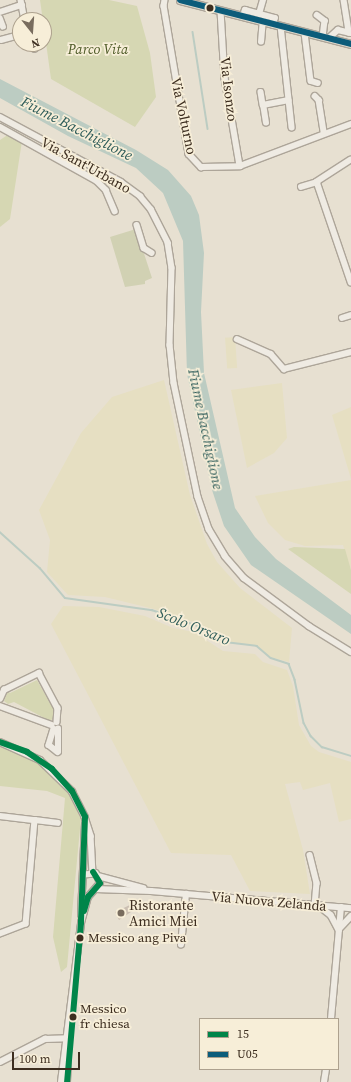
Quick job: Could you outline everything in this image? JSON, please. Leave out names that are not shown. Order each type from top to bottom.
[{"type":"main road","points":[[180,0],[351,44]]},
{"type":"street","name":"Via Volturno","points":[[166,0],[164,6],[189,154],[205,168],[240,166],[351,124]]},
{"type":"street","points":[[259,14],[263,0]]},
{"type":"street","points":[[326,38],[338,30],[350,33],[344,0]]},
{"type":"street","points":[[0,12],[21,3]]},
{"type":"street","name":"Via Isonzo","points":[[221,10],[225,78],[240,166]]},
{"type":"street","points":[[243,16],[245,10],[275,18],[278,25],[292,126]]},
{"type":"street","points":[[317,15],[325,21],[326,38]]},
{"type":"street","points":[[0,18],[3,26]]},
{"type":"street","points":[[261,42],[263,22]]},
{"type":"street","points":[[305,33],[311,81],[318,83]]},
{"type":"street","points":[[1,40],[12,37]]},
{"type":"street","points":[[261,92],[266,124]]},
{"type":"street","points":[[315,96],[319,100],[324,133]]},
{"type":"street","points":[[263,105],[289,100]]},
{"type":"street","name":"Via Sant'Urbano","points":[[0,117],[121,182],[140,196],[151,208],[165,233],[171,256],[172,367],[198,497],[217,545],[244,578],[309,626],[351,652]]},
{"type":"street","name":"Via Sant'Urbano","points":[[0,127],[97,181],[106,190],[114,211]]},
{"type":"street","points":[[301,187],[317,182],[351,160]]},
{"type":"street","points":[[317,182],[351,282]]},
{"type":"street","points":[[137,225],[144,248],[152,253]]},
{"type":"street","points":[[342,318],[351,315]]},
{"type":"street","points":[[237,339],[271,354],[284,369],[351,352]]},
{"type":"street","points":[[0,699],[4,690],[39,673],[58,708],[55,726],[0,706]]},
{"type":"street","points":[[0,742],[27,752],[52,769],[72,791],[85,817],[92,843],[96,874],[100,883],[88,897],[81,924]]},
{"type":"street","points":[[0,816],[58,823]]},
{"type":"street","points":[[67,1082],[68,1038],[81,924],[85,817]]},
{"type":"street","points":[[0,934],[26,924],[35,820]]},
{"type":"street","points":[[310,855],[316,883],[316,905],[331,914],[339,930]]},
{"type":"street","points":[[84,875],[96,874]]},
{"type":"street","name":"Via Nuova Zelanda","points":[[96,874],[151,891]]},
{"type":"street","points":[[110,879],[111,889]]},
{"type":"street","name":"Via Nuova Zelanda","points":[[82,887],[95,890],[111,889],[151,891],[351,908]]},
{"type":"street","points":[[181,945],[186,894]]},
{"type":"street","points":[[330,1018],[341,907]]},
{"type":"street","points":[[339,930],[351,916]]},
{"type":"street","points":[[0,1062],[45,1040],[68,1038]]},
{"type":"street","points":[[61,1082],[68,1046]]},
{"type":"street","points":[[324,1082],[326,1070]]},
{"type":"shaded area","points":[[235,337],[237,368],[227,369],[225,338]]},
{"type":"shaded area","points":[[164,380],[190,495],[207,544],[217,562],[240,588],[292,628],[289,662],[270,657],[257,646],[227,642],[193,622],[154,609],[105,597],[68,595],[47,572],[50,540],[39,510],[81,433],[112,397]]},
{"type":"shaded area","points":[[282,383],[287,438],[274,453],[247,468],[231,390]]},
{"type":"shaded area","points":[[351,407],[351,479],[332,415]]},
{"type":"shaded area","points":[[351,480],[351,570],[343,545],[305,546],[285,540],[268,523],[255,496]]},
{"type":"shaded area","points":[[63,606],[99,607],[145,616],[173,628],[194,632],[223,651],[255,654],[263,662],[287,670],[293,686],[299,725],[311,746],[319,752],[351,762],[351,819],[339,822],[330,783],[303,790],[300,782],[285,784],[303,850],[310,894],[250,891],[231,855],[171,853],[51,624]]},
{"type":"green space","name":"Parco Vita","points":[[40,0],[109,0],[137,6],[150,53],[156,97],[135,127],[51,79],[47,52],[52,52],[52,12],[42,12]]},
{"type":"green space","points":[[9,134],[22,141],[10,219],[0,227],[0,140]]},
{"type":"green space","points":[[136,229],[152,278],[145,281],[145,284],[125,287],[110,237]]},
{"type":"green space","points":[[294,547],[345,549],[351,570],[351,594],[288,549]]},
{"type":"green space","points":[[37,680],[51,705],[55,707],[56,716],[50,721],[14,702],[8,704],[4,701],[8,691],[10,693]]},
{"type":"green space","points":[[0,740],[27,751],[54,768],[73,790],[81,818],[67,967],[61,972],[53,937],[65,798],[47,791],[0,786]]},
{"type":"water","name":"Fiume Bacchiglione","points":[[0,79],[136,150],[168,170],[191,196],[199,215],[204,253],[201,312],[204,373],[235,508],[255,537],[276,559],[351,615],[351,634],[251,565],[224,526],[212,490],[187,374],[183,241],[163,193],[136,168],[68,136],[0,98]]},
{"type":"building","name":"Ristorante Amici Miei","points":[[132,904],[134,910],[119,920],[115,912]]},
{"type":"waterway","points":[[193,32],[208,129]]},
{"type":"waterway","name":"Scolo Orsaro","points":[[0,532],[40,568],[65,598],[152,610],[198,626],[225,642],[257,646],[271,658],[289,664],[295,680],[304,723],[311,736],[322,747],[351,756]]},
{"type":"transit line","name":"U05","points":[[180,0],[351,44]]},
{"type":"transit line","name":"15","points":[[0,742],[27,752],[52,769],[72,791],[85,817],[81,923],[67,1082]]},
{"type":"transit line","name":"15","points":[[84,911],[88,897],[100,883],[93,872]]},
{"type":"place","name":"Ristorante Amici Miei","points":[[121,913]]},
{"type":"place","name":"Messico ang Piva","points":[[80,938]]},
{"type":"place","name":"Messico fr chiesa","points":[[73,1017]]}]
